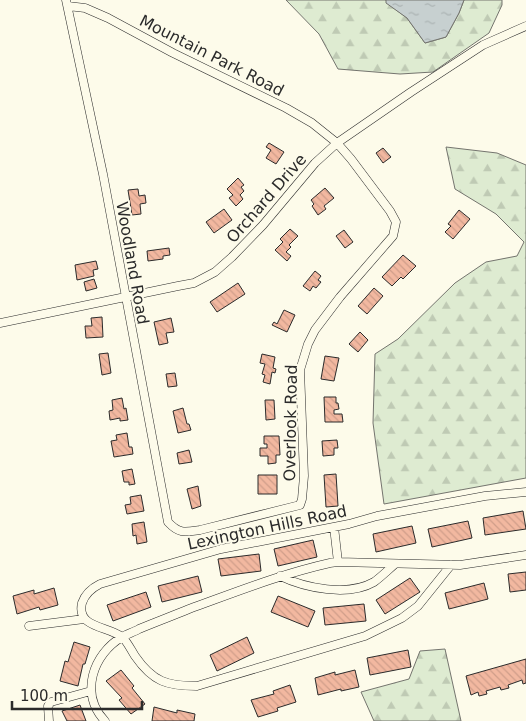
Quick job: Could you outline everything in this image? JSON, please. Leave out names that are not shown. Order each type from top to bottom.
[{"type":"street","name":"Mountain Park Road","points":[[67,3],[108,18],[172,53],[286,108],[312,123],[337,143]]},
{"type":"street","name":"Woodland Road","points":[[67,3],[103,174],[165,511],[168,522],[175,530]]},
{"type":"street","name":"Orchard Drive","points":[[0,323],[194,282],[215,272],[232,258],[263,225],[314,163],[337,143],[411,92],[483,46],[526,26]]},
{"type":"street","name":"Overlook Road","points":[[175,530],[184,532],[200,530],[300,505],[304,476],[300,370],[308,344],[314,330],[393,236],[396,229],[396,222],[390,211],[337,143]]},
{"type":"street","name":"Lexington Hills Road","points":[[84,619],[82,604],[93,588],[100,584],[221,549],[377,516],[475,498],[526,492]]},
{"type":"street","points":[[334,526],[338,562]]},
{"type":"street","points":[[105,721],[94,704],[91,691],[90,682],[96,663],[122,637],[166,618],[280,576],[338,562],[451,565],[526,555]]},
{"type":"street","points":[[280,576],[303,586],[347,589],[374,582],[395,564]]},
{"type":"street","points":[[29,626],[84,619],[122,637],[137,659],[154,677],[164,683],[178,686],[205,685],[266,664],[365,636],[402,618],[418,606],[451,565]]},
{"type":"street","points":[[49,721],[48,706],[51,702],[91,691]]},
{"type":"green space","points":[[286,0],[386,0],[387,3],[407,18],[425,43],[446,37],[464,0],[502,0],[502,5],[489,33],[433,72],[400,74],[338,69],[319,34]]},
{"type":"green space","points":[[446,147],[497,153],[526,165],[526,478],[384,504],[373,423],[375,354],[398,339],[455,283],[486,262],[517,256],[524,242],[496,214],[455,189]]},
{"type":"green space","points":[[445,649],[461,721],[374,721],[361,692],[409,679],[420,651]]},
{"type":"water","points":[[386,0],[464,0],[446,37],[425,43],[407,18],[386,3]]},
{"type":"building","points":[[269,143],[284,152],[276,164],[266,158],[271,150],[266,147]]},
{"type":"building","points":[[383,148],[391,157],[383,163],[376,153]]},
{"type":"building","points":[[238,178],[244,185],[241,187],[244,191],[240,195],[243,199],[236,206],[229,198],[233,195],[227,189]]},
{"type":"building","points":[[325,188],[334,198],[324,206],[326,209],[318,215],[312,206],[314,204],[311,200]]},
{"type":"building","points":[[138,189],[139,196],[145,195],[146,203],[140,204],[141,214],[132,215],[128,190]]},
{"type":"building","points":[[224,209],[232,220],[214,233],[206,222]]},
{"type":"building","points":[[459,210],[470,219],[453,239],[445,232],[451,226],[448,224]]},
{"type":"building","points":[[290,229],[298,236],[289,245],[291,247],[286,252],[291,256],[287,261],[275,250],[283,242],[280,239]]},
{"type":"building","points":[[344,230],[353,242],[345,248],[336,236]]},
{"type":"building","points":[[169,248],[170,255],[163,256],[163,259],[148,261],[147,251]]},
{"type":"building","points":[[403,255],[416,266],[403,279],[401,277],[392,286],[382,277]]},
{"type":"building","points":[[96,261],[98,269],[93,270],[94,276],[77,280],[75,265]]},
{"type":"building","points":[[315,271],[321,276],[318,280],[321,282],[316,288],[313,286],[310,291],[303,286]]},
{"type":"building","points":[[94,279],[97,288],[86,291],[84,282]]},
{"type":"building","points":[[238,283],[245,294],[217,312],[210,302]]},
{"type":"building","points":[[374,288],[383,296],[367,314],[358,306]]},
{"type":"building","points":[[284,310],[295,315],[287,332],[272,325],[274,322],[277,324]]},
{"type":"building","points":[[102,317],[103,337],[86,338],[85,326],[92,326],[91,318]]},
{"type":"building","points":[[171,318],[174,332],[166,333],[168,343],[159,345],[154,322]]},
{"type":"building","points":[[360,332],[368,340],[358,352],[349,344]]},
{"type":"building","points":[[108,353],[111,373],[102,375],[99,354]]},
{"type":"building","points":[[262,354],[275,357],[273,368],[276,369],[275,373],[272,372],[270,384],[263,382],[265,375],[262,374],[265,364],[260,363]]},
{"type":"building","points":[[325,356],[339,358],[334,381],[321,379]]},
{"type":"building","points":[[175,373],[177,386],[168,387],[166,374]]},
{"type":"building","points":[[324,397],[336,397],[339,409],[334,410],[334,414],[342,414],[343,422],[325,422]]},
{"type":"building","points":[[122,398],[128,420],[120,421],[120,418],[110,420],[109,411],[113,410],[112,400]]},
{"type":"building","points":[[265,400],[274,400],[275,419],[266,420]]},
{"type":"building","points":[[183,408],[187,424],[189,424],[191,430],[178,433],[173,411]]},
{"type":"building","points":[[127,433],[129,447],[132,447],[133,454],[114,457],[111,441],[117,440],[116,435]]},
{"type":"building","points":[[264,436],[279,436],[280,455],[276,455],[276,463],[268,464],[268,456],[260,456],[260,448],[267,448],[267,444],[264,444]]},
{"type":"building","points":[[337,440],[338,448],[334,448],[334,455],[323,456],[322,441]]},
{"type":"building","points":[[189,450],[192,462],[179,464],[177,453]]},
{"type":"building","points":[[132,469],[135,484],[129,485],[129,482],[124,482],[122,471]]},
{"type":"building","points":[[336,474],[338,506],[326,507],[324,475]]},
{"type":"building","points":[[258,475],[277,475],[277,494],[258,494]]},
{"type":"building","points":[[198,486],[201,506],[192,509],[187,489]]},
{"type":"building","points":[[141,495],[144,511],[127,514],[125,505],[131,504],[130,497]]},
{"type":"building","points":[[523,511],[526,529],[485,535],[483,518]]},
{"type":"building","points":[[468,521],[472,538],[432,547],[428,529]]},
{"type":"building","points":[[144,522],[147,542],[137,544],[136,535],[133,536],[132,524]]},
{"type":"building","points":[[412,526],[416,543],[376,552],[373,534]]},
{"type":"building","points":[[313,540],[317,557],[278,566],[274,549]]},
{"type":"building","points":[[259,554],[261,571],[221,576],[218,559]]},
{"type":"building","points":[[526,572],[526,590],[510,592],[508,574]]},
{"type":"building","points":[[198,576],[202,592],[162,602],[158,586]]},
{"type":"building","points":[[410,578],[420,592],[385,614],[376,600]]},
{"type":"building","points":[[484,583],[488,599],[449,609],[445,593]]},
{"type":"building","points":[[54,588],[58,605],[40,610],[39,607],[17,614],[13,596],[34,590],[34,594]]},
{"type":"building","points":[[146,592],[151,607],[113,621],[107,605]]},
{"type":"building","points":[[278,596],[315,611],[308,627],[271,612]]},
{"type":"building","points":[[364,604],[366,621],[325,625],[323,608]]},
{"type":"building","points":[[247,637],[254,653],[217,671],[210,655]]},
{"type":"building","points":[[74,642],[90,647],[85,664],[83,664],[78,686],[60,681],[65,661],[68,662]]},
{"type":"building","points":[[408,650],[411,667],[370,675],[367,658]]},
{"type":"building","points":[[526,659],[526,683],[523,684],[522,680],[508,685],[509,688],[501,690],[500,687],[486,691],[487,694],[479,696],[478,692],[471,695],[466,676]]},
{"type":"building","points":[[121,670],[145,704],[131,714],[119,700],[122,698],[106,681]]},
{"type":"building","points":[[355,670],[359,687],[318,695],[315,678],[335,672],[335,675]]},
{"type":"building","points":[[290,685],[296,702],[277,708],[278,711],[258,717],[251,700],[274,694],[273,691]]},
{"type":"building","points":[[80,705],[86,721],[67,721],[62,711]]},
{"type":"building","points":[[154,707],[177,713],[177,710],[195,714],[194,721],[152,721]]}]
